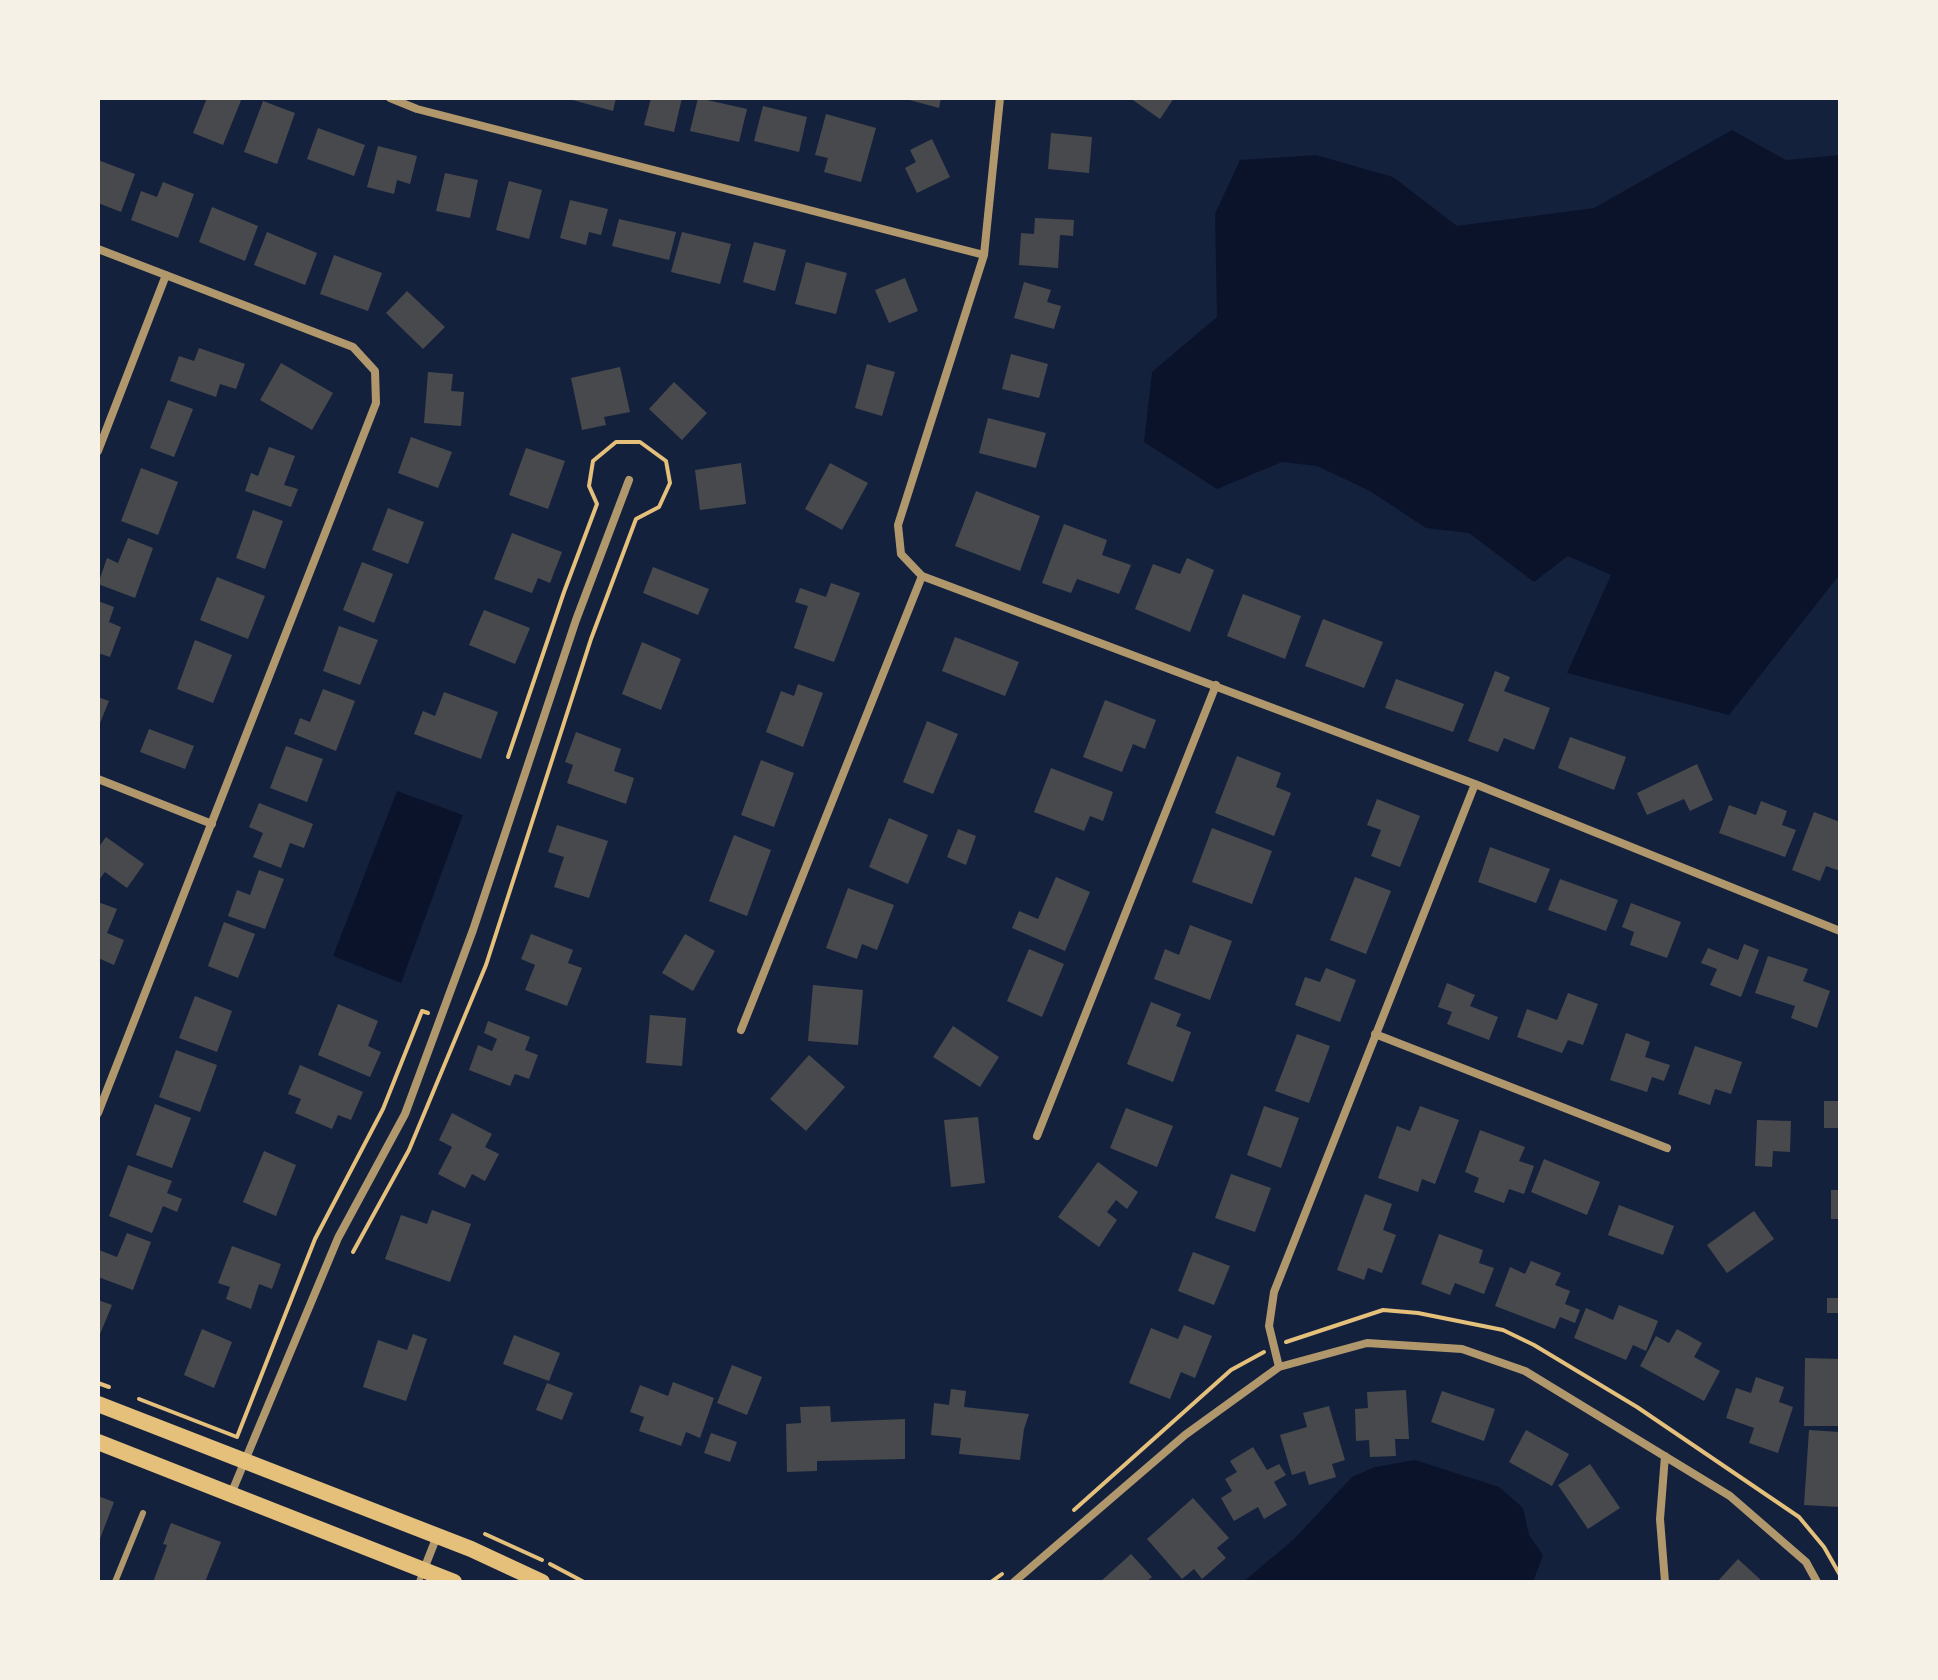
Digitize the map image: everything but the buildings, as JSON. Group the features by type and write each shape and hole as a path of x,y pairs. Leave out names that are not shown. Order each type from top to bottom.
{"main road":[{"path":"98,1404 437,1536 542,1582"},
{"path":"98,1442 231,1494 421,1576 454,1582"}],"street":[{"path":"390,98 417,109 984,255"},
{"path":"1000,98 984,255 898,525 901,554 922,576 1475,784 1840,931"},
{"path":"98,249 353,347 375,371 376,403 98,1113"},
{"path":"98,451 166,275"},
{"path":"231,1494 338,1238 405,1114 441,1019 576,620 629,480"},
{"path":"741,1030 922,576"},
{"path":"1037,1136 1216,685"},
{"path":"98,779 212,824"},
{"path":"1279,1367 1269,1326 1274,1292 1475,784"},
{"path":"1375,1034 1667,1148"},
{"path":"1014,1582 1185,1435 1279,1367 1367,1343 1462,1349 1525,1371 1730,1496 1806,1562 1817,1582"},
{"path":"1665,1456 1660,1519 1665,1582"},
{"path":"421,1576 437,1536"}],"lane":[{"path":"115,1582 143,1513"}],"path":[{"path":"126,1394 237,1437 315,1239 383,1109 422,1011 441,1019"},
{"path":"1066,1517 1231,1370 1274,1346"},
{"path":"98,1383 112,1388"},
{"path":"991,1582 1007,1570"}],"water":[{"path":"1732,130 1786,160 1840,155 1840,574 1729,715 1567,673 1611,575 1568,556 1534,582 1469,533 1426,528 1370,491 1317,466 1282,462 1217,489 1144,442 1152,372 1217,317 1215,214 1240,160 1316,155 1393,177 1457,226 1594,208"},
{"path":"397,791 463,815 401,983 333,956"},
{"path":"1415,1460 1499,1487 1523,1508 1529,1535 1543,1555 1533,1582 1243,1582 1294,1539 1352,1477 1375,1467"}]}
